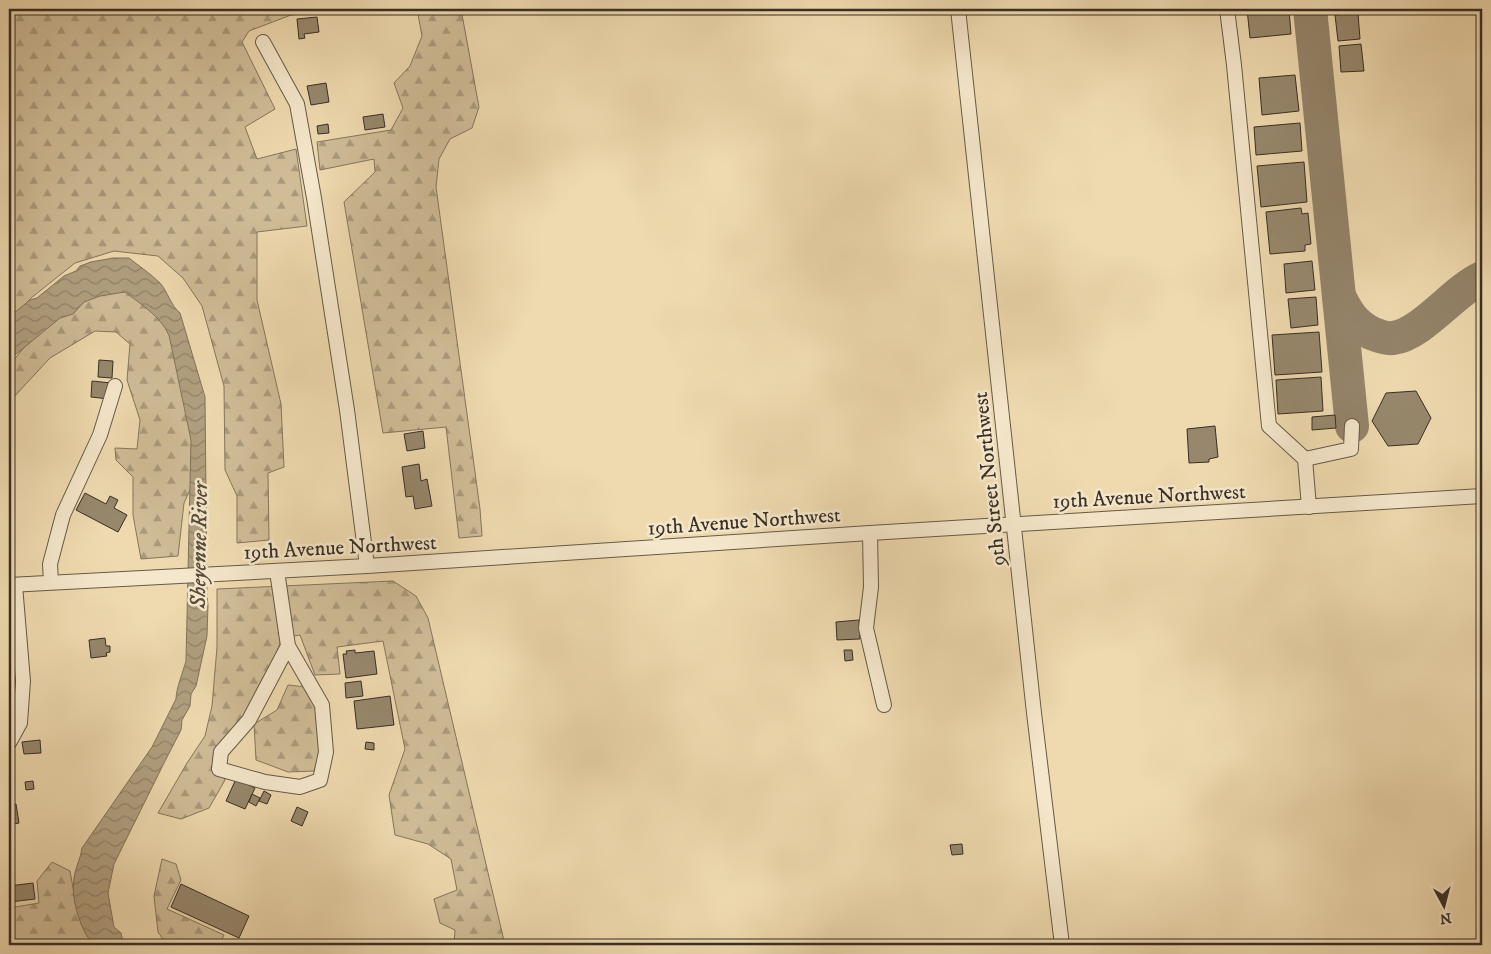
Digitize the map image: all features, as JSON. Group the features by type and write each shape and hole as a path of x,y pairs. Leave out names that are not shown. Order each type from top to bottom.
{"street":[{"name":"9th Street Northwest","path":"958,9 1034,713 1062,945"},
{"path":"1227,9 1269,426 1305,459 1309,507"},
{"path":"263,42 297,104 314,198 347,410 368,566"},
{"path":"51,582 50,564 62,515 100,435 115,386"},
{"path":"1305,459 1350,449 1352,426"},
{"name":"19th Avenue Northwest","path":"12,585 368,566 1482,496"},
{"path":"870,533 871,587 866,628 884,705"},
{"path":"277,571 288,646 322,705 326,752 320,780 300,788 265,782 220,769 221,752 249,720 288,646"},
{"path":"9,742 20,723 23,681 12,585"}],"green space":[{"path":"9,9 365,9 291,15 249,31 242,42 275,109 245,127 257,159 296,149 307,226 257,232 257,300 281,404 284,467 268,473 269,540 237,543 237,496 225,470 224,386 202,306 183,278 158,256 114,251 75,263 31,298 9,323"},
{"path":"417,9 461,9 479,107 472,128 450,139 439,159 436,187 480,509 482,536 459,538 446,427 383,433 344,202 375,172 374,159 320,170 317,142 391,130 403,108 394,83 410,66 422,36"},
{"path":"96,283 148,289 186,352 200,468 184,503 178,556 141,559 133,515 133,477 116,460 115,448 137,449 140,420 127,380 130,344 116,332 95,331 50,358 9,400 9,366 60,303"},
{"path":"393,581 416,596 428,618 505,945 454,945 455,930 440,923 434,899 457,890 451,859 428,844 395,835 389,795 405,749 383,641 337,647 340,674 315,675 300,635 282,638 268,675 220,765 225,780 209,808 181,819 158,813 205,736 212,706 217,647 217,589"},
{"path":"288,685 306,687 319,710 322,746 314,771 288,772 256,760 254,724 277,710"},
{"path":"162,859 176,864 181,880 167,909 224,935 219,945 167,945 158,932 154,896"},
{"path":"52,862 70,871 76,905 96,945 9,945 9,908 39,903 37,881"}],"water":[{"name":"Sheyenne River","path":"113,258 129,258 153,276 163,287 174,307 180,313 205,397 208,605 207,636 196,686 191,694 190,706 182,720 181,730 114,864 108,893 114,927 121,933 123,942 127,945 94,945 81,923 74,900 74,878 82,848 152,747 176,699 178,685 186,661 191,440 169,335 156,316 125,292 100,296 84,302 73,314 60,318 9,360 9,317 30,300 37,298 64,276 76,271 80,266"}],"building":[{"path":"1247,9 1289,9 1291,34 1250,38"},
{"path":"1358,13 1360,39 1338,41 1335,15"},
{"path":"317,17 319,32 304,34 305,38 299,39 297,19"},
{"path":"1361,44 1364,71 1341,72 1339,46"},
{"path":"1295,75 1299,111 1262,115 1259,78"},
{"path":"326,83 329,102 311,105 307,86"},
{"path":"383,114 385,127 365,130 363,117"},
{"path":"1300,123 1302,151 1256,155 1254,127"},
{"path":"328,124 329,133 318,134 317,126"},
{"path":"1304,162 1307,202 1261,207 1257,166"},
{"path":"1301,208 1302,214 1308,213 1311,244 1305,245 1305,251 1270,254 1266,212"},
{"path":"1312,261 1315,290 1286,293 1284,264"},
{"path":"1316,297 1318,325 1291,328 1288,299"},
{"path":"1319,332 1322,372 1275,375 1272,335"},
{"path":"99,360 113,361 112,378 98,377"},
{"path":"1321,377 1323,411 1278,414 1276,380"},
{"path":"92,381 111,383 109,399 91,397"},
{"path":"1416,391 1431,418 1418,444 1388,446 1372,421 1386,393"},
{"path":"1335,415 1336,428 1312,430 1312,417"},
{"path":"1215,426 1218,457 1209,459 1209,462 1189,463 1187,429"},
{"path":"423,431 425,448 407,451 404,434"},
{"path":"419,464 421,481 427,479 432,506 415,509 413,496 406,497 402,467"},
{"path":"85,493 106,504 110,496 118,500 114,508 127,515 118,532 76,510"},
{"path":"859,620 860,639 837,640 836,622"},
{"path":"105,638 106,646 110,646 110,652 106,653 107,656 91,658 89,640"},
{"path":"355,650 355,653 374,651 377,674 346,678 343,654 347,654 346,651"},
{"path":"844,650 852,650 853,660 845,661"},
{"path":"13,657 19,689 9,691 9,658"},
{"path":"361,681 363,696 346,698 345,683"},
{"path":"390,696 394,725 357,729 354,701"},
{"path":"40,740 41,753 24,754 22,742"},
{"path":"366,742 374,743 374,750 365,749"},
{"path":"236,779 255,788 245,809 226,801"},
{"path":"33,781 34,789 26,790 25,782"},
{"path":"264,791 271,795 267,804 259,801"},
{"path":"252,794 260,798 256,806 249,802"},
{"path":"16,804 19,823 9,825 9,805"},
{"path":"297,807 308,812 302,826 291,821"},
{"path":"962,844 963,854 952,855 950,845"},
{"path":"33,883 35,899 10,902 9,886"},
{"path":"181,884 249,916 239,938 171,907"}],"taxiway":[{"path":"1310,9 1352,426"},
{"path":"1339,296 1348,313 1365,330 1373,334 1393,338 1415,329 1461,292 1482,278"}]}
